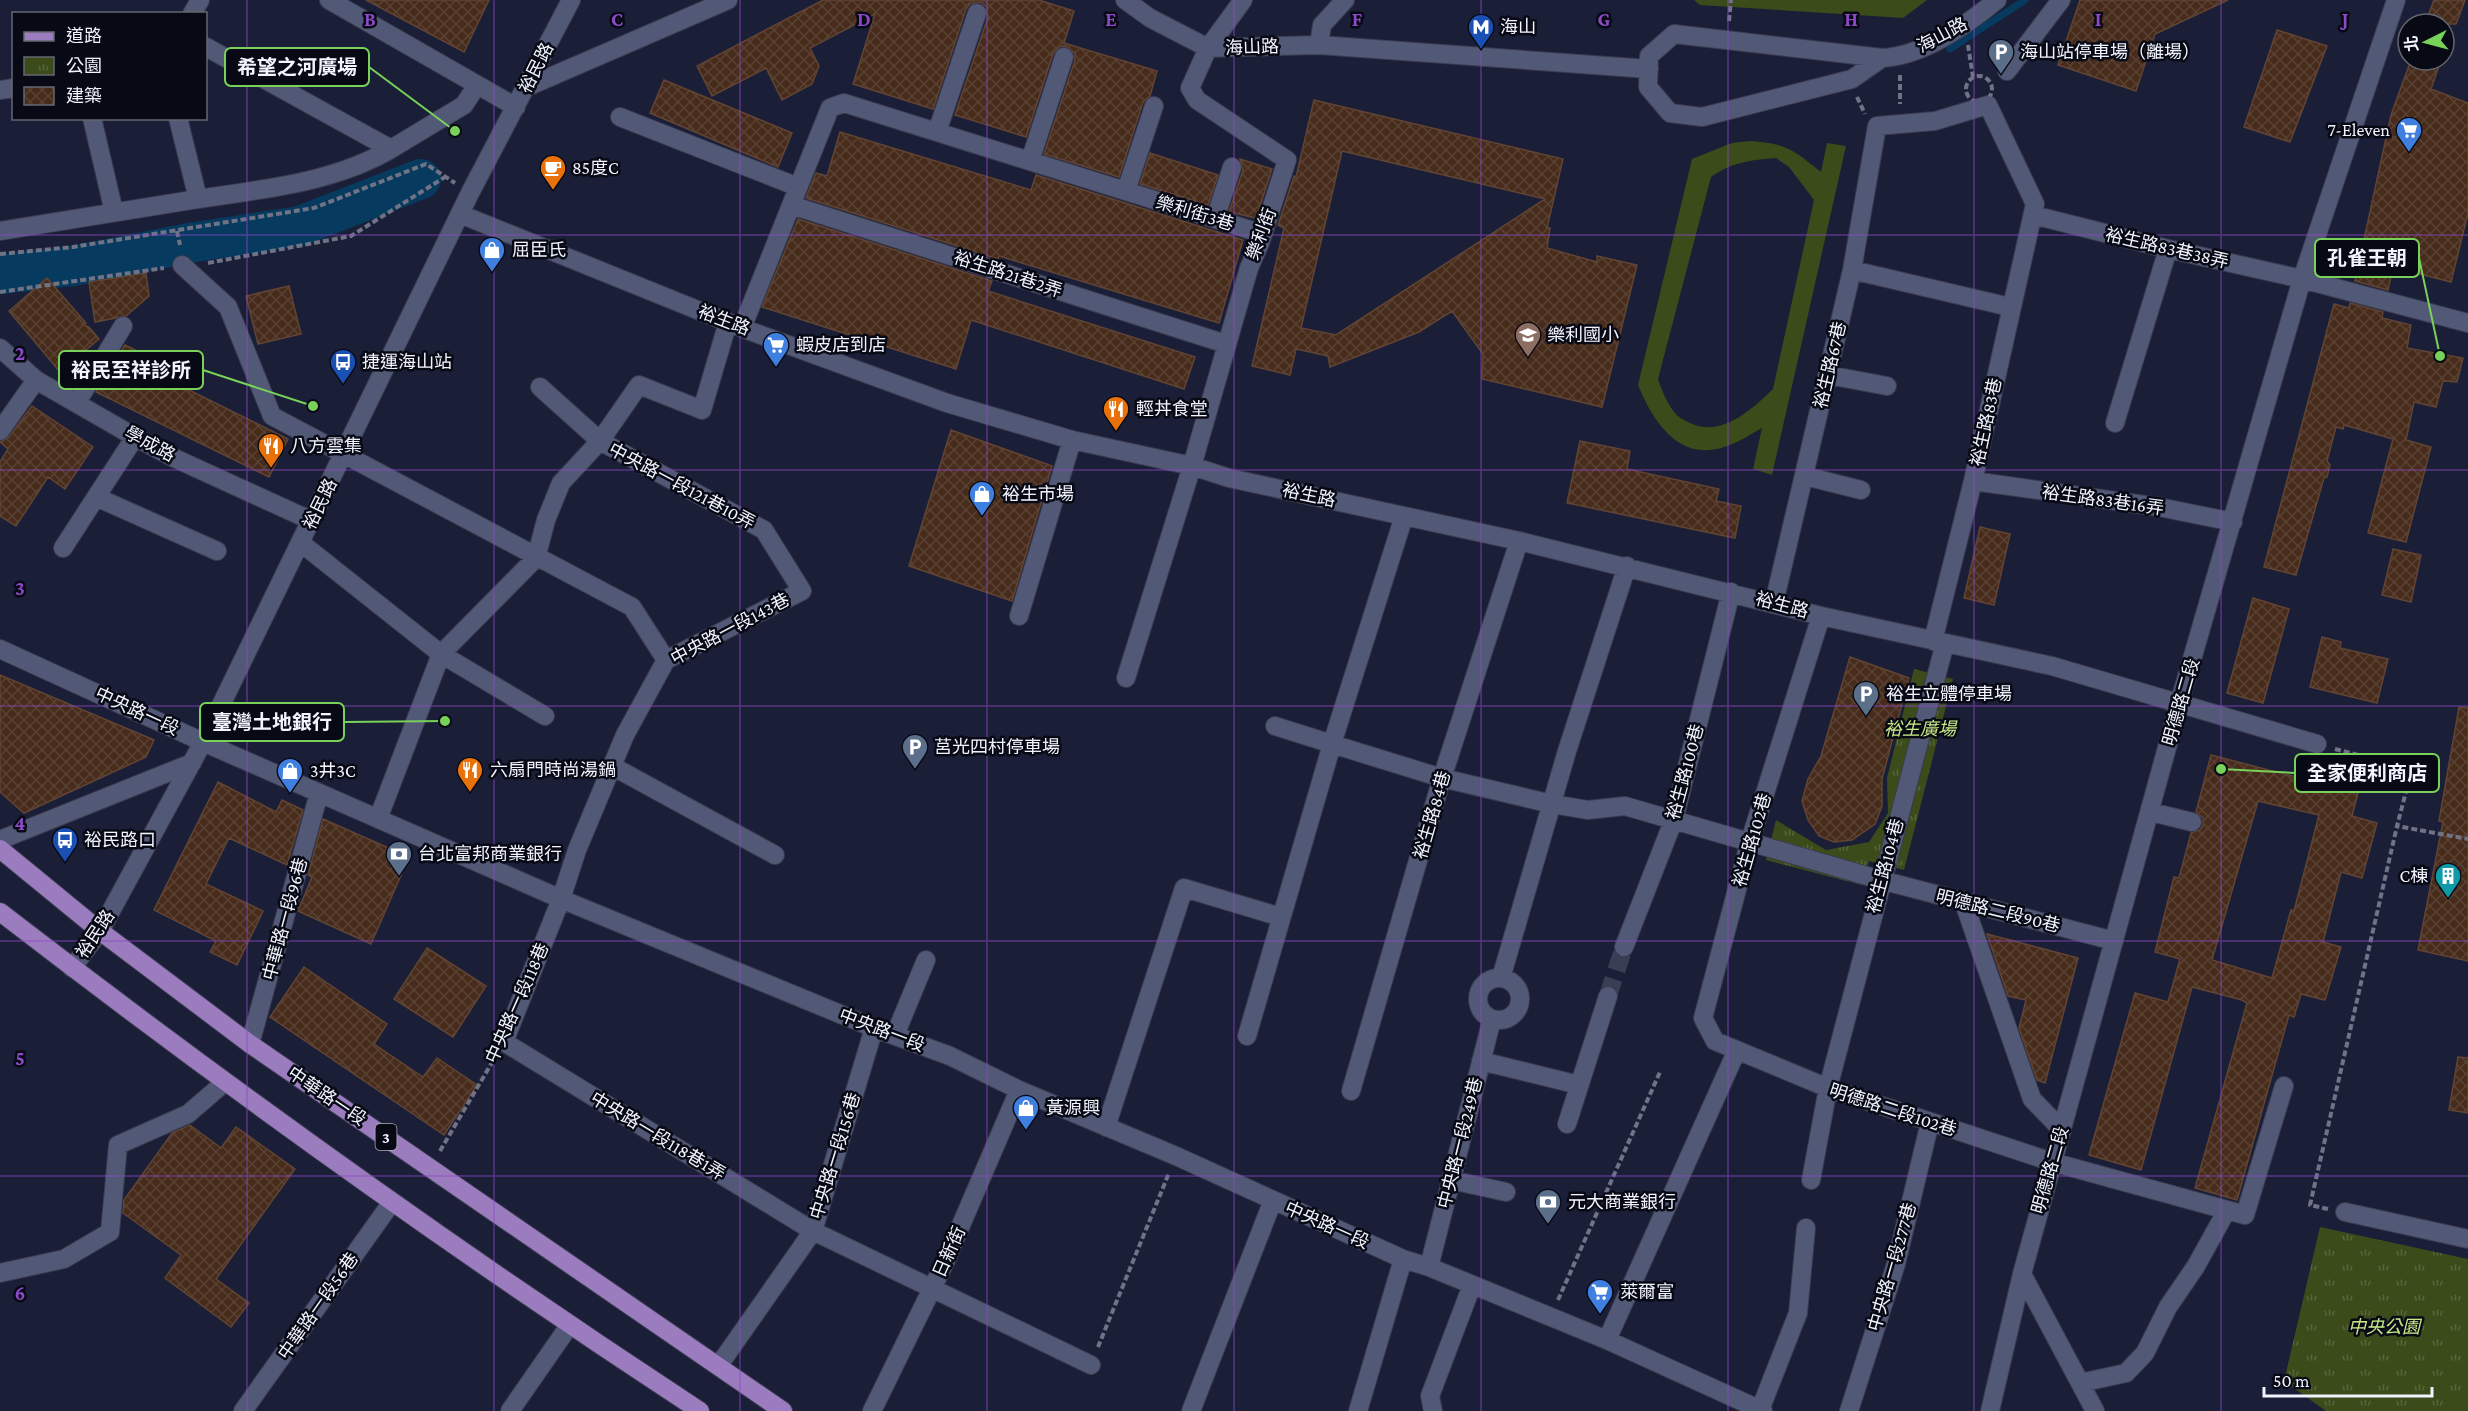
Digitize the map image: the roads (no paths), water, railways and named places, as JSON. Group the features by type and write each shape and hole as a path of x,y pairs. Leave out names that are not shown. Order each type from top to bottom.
{"main road":[{"name":"中華路一段","path":"0,849 100,931 250,1044 783,1411"},
{"path":"0,912 225,1082 392,1202 569,1326 700,1411"}],"street":[{"path":"329,0 516,107"},
{"path":"527,87 728,0"},
{"name":"海山路","path":"1125,0 1150,18 1208,48 1320,45 1648,69 1647,87 1670,112 1702,117 1852,79 1891,58 1965,26 1996,0"},
{"path":"1208,48 1243,0"},
{"path":"1320,45 1322,26 1344,0"},
{"path":"2007,71 2061,0"},
{"name":"明德路二段","path":"1990,1411 2022,1274 2179,704 2302,279 2396,0"},
{"name":"裕民路","path":"72,968 100,931 203,742 460,214 527,87 563,3"},
{"path":"937,132 977,14"},
{"path":"1648,69 1649,56 1674,34 1891,58"},
{"path":"207,48 391,149"},
{"name":"樂利街","path":"1126,678 1192,466 1249,268 1263,234 1287,160 1197,100 1191,88 1208,48"},
{"path":"1030,161 1064,57"},
{"path":"0,231 309,182 391,149 464,105 477,85"},
{"name":"樂利街3巷","path":"798,187 830,108 844,103 1263,234"},
{"name":"裕生路67巷","path":"1774,603 1852,270 1877,126 1935,121 1988,105 2034,209"},
{"path":"1126,191 1154,106"},
{"path":"378,819 441,654 536,558 546,520 561,483 600,441 639,385 702,410 735,325 798,187 620,117"},
{"path":"92,120 114,212"},
{"path":"178,120 198,199"},
{"path":"1215,219 1232,167"},
{"name":"裕生路21巷2弄","path":"791,205 1226,344"},
{"name":"裕生路83巷38弄","path":"2034,209 2168,249 2302,279 2468,323"},
{"name":"裕生路83巷","path":"1939,642 2010,307 2034,209"},
{"name":"裕生路","path":"460,214 735,325 947,403 1072,440 1192,466 1229,478 1627,566 1821,616 2052,666 2317,744"},
{"path":"2115,423 2168,249"},
{"path":"183,265 228,307 272,416 343,456 632,607 666,660"},
{"path":"1852,270 2010,307"},
{"path":"77,402 123,326"},
{"name":"學成路","path":"0,348 36,380 135,437 172,457 312,521"},
{"path":"1828,375 1887,386"},
{"path":"0,430 36,380"},
{"name":"中央路一段121巷10弄","path":"540,387 600,441 764,530 802,591"},
{"path":"63,548 135,437"},
{"path":"1019,616 1072,440"},
{"path":"1805,476 1861,490"},
{"name":"裕生路83巷16弄","path":"1973,481 2159,507 2233,522"},
{"path":"96,497 217,551"},
{"path":"1246,1036 1332,744 1404,516"},
{"name":"裕生路84巷","path":"1352,1091 1442,778 1519,541"},
{"path":"301,543 441,654 545,716"},
{"path":"1502,978 1552,804 1627,566"},
{"name":"中央路一段143巷","path":"561,899 577,850 625,735 666,660 802,591"},
{"name":"裕生路100巷","path":"1624,947 1674,819 1731,592"},
{"name":"裕生路102巷","path":"1737,1050 1715,1041 1703,1018 1749,844 1821,616"},
{"name":"裕生路104巷","path":"1811,1180 1828,1088 1939,642"},
{"name":"中央路一段","path":"0,649 203,742 561,899 874,1028 950,1056 1019,1090 1176,1156 1403,1259 1429,1267 1607,1340 1761,1410"},
{"name":"明德路二段90巷","path":"1275,726 1442,778 1552,804 1588,810 1625,806 1674,819 1749,844 1964,903 2114,941"},
{"path":"0,840 192,763"},
{"path":"612,766 775,855"},
{"name":"中華路一段96巷","path":"250,1044 319,793"},
{"path":"2151,812 2192,822"},
{"path":"1106,1127 1184,888 1281,916"},
{"name":"中央路一段118巷","path":"504,1042 561,899"},
{"path":"1964,903 2032,1099 2062,1130"},
{"path":"895,1035 926,960"},
{"path":"1502,978 1514,984 1518,990 1520,1004 1512,1016 1498,1021 1481,1011 1478,1005 1479,991 1488,981 1502,978"},
{"path":"1567,1124 1608,996"},
{"name":"中央路一段249巷","path":"1429,1267 1492,1019"},
{"name":"中央路一段156巷","path":"719,1365 813,1231 874,1028"},
{"name":"中央路一段118巷1弄","path":"504,1042 813,1231 1091,1365"},
{"path":"1607,1340 1737,1050"},
{"name":"明德路二段102巷","path":"1737,1050 1828,1088 2052,1162 2227,1210"},
{"path":"1481,1061 1579,1085"},
{"path":"0,1273 64,1259 110,1232 118,1145 188,1114 225,1082"},
{"path":"2080,1383 2126,1373 2145,1353 2168,1307 2196,1266 2227,1210 2245,1215 2284,1086"},
{"name":"日新街","path":"872,1411 933,1287 1019,1090"},
{"name":"中央路一段277巷","path":"1849,1411 1896,1264 1930,1122"},
{"path":"1451,1180 1506,1192"},
{"path":"1191,1411 1273,1200"},
{"name":"中華路一段56巷","path":"243,1411 392,1202"},
{"path":"2345,1212 2468,1239"},
{"path":"1761,1410 1798,1313 1806,1228"},
{"path":"1358,1411 1403,1259"},
{"path":"2022,1274 2095,1411"},
{"path":"1433,1411 1430,1396 1472,1285"},
{"path":"510,1411 569,1326"}],"waterway":[{"path":"1950,49 2025,0"},
{"path":"0,274 72,266 195,242 300,226 421,179"}],"tunnel":[{"path":"1608,996 1624,947"}],"place":[{"name":"海山","path":"1481,50"},
{"name":"海山站停車場（離場）","path":"2001,75"},
{"name":"希望之河廣場","path":"455,131"},
{"name":"7-Eleven","path":"2409,153"},
{"name":"85度C","path":"553,191"},
{"name":"屈臣氏","path":"492,273"},
{"name":"孔雀王朝","path":"2440,356"},
{"name":"樂利國小","path":"1528,358"},
{"name":"蝦皮店到店","path":"776,368"},
{"name":"捷運海山站","path":"343,385"},
{"name":"裕民至祥診所","path":"313,406"},
{"name":"輕丼食堂","path":"1116,432"},
{"name":"八方雲集","path":"271,469"},
{"name":"裕生市場","path":"982,517"},
{"name":"裕生立體停車場","path":"1866,717"},
{"name":"臺灣土地銀行","path":"445,721"},
{"name":"全家便利商店","path":"2221,769"},
{"name":"莒光四村停車場","path":"915,770"},
{"name":"六扇門時尚湯鍋","path":"470,793"},
{"name":"3井3C","path":"290,794"},
{"name":"裕民路口","path":"65,863"},
{"name":"台北富邦商業銀行","path":"399,877"},
{"name":"C棟","path":"2448,899"},
{"name":"黃源興","path":"1026,1131"},
{"name":"元大商業銀行","path":"1548,1225"},
{"name":"萊爾富","path":"1600,1315"}],"park label":[{"name":"裕生廣場","path":"1920,729"},
{"name":"中央公園","path":"2384,1327"}]}
